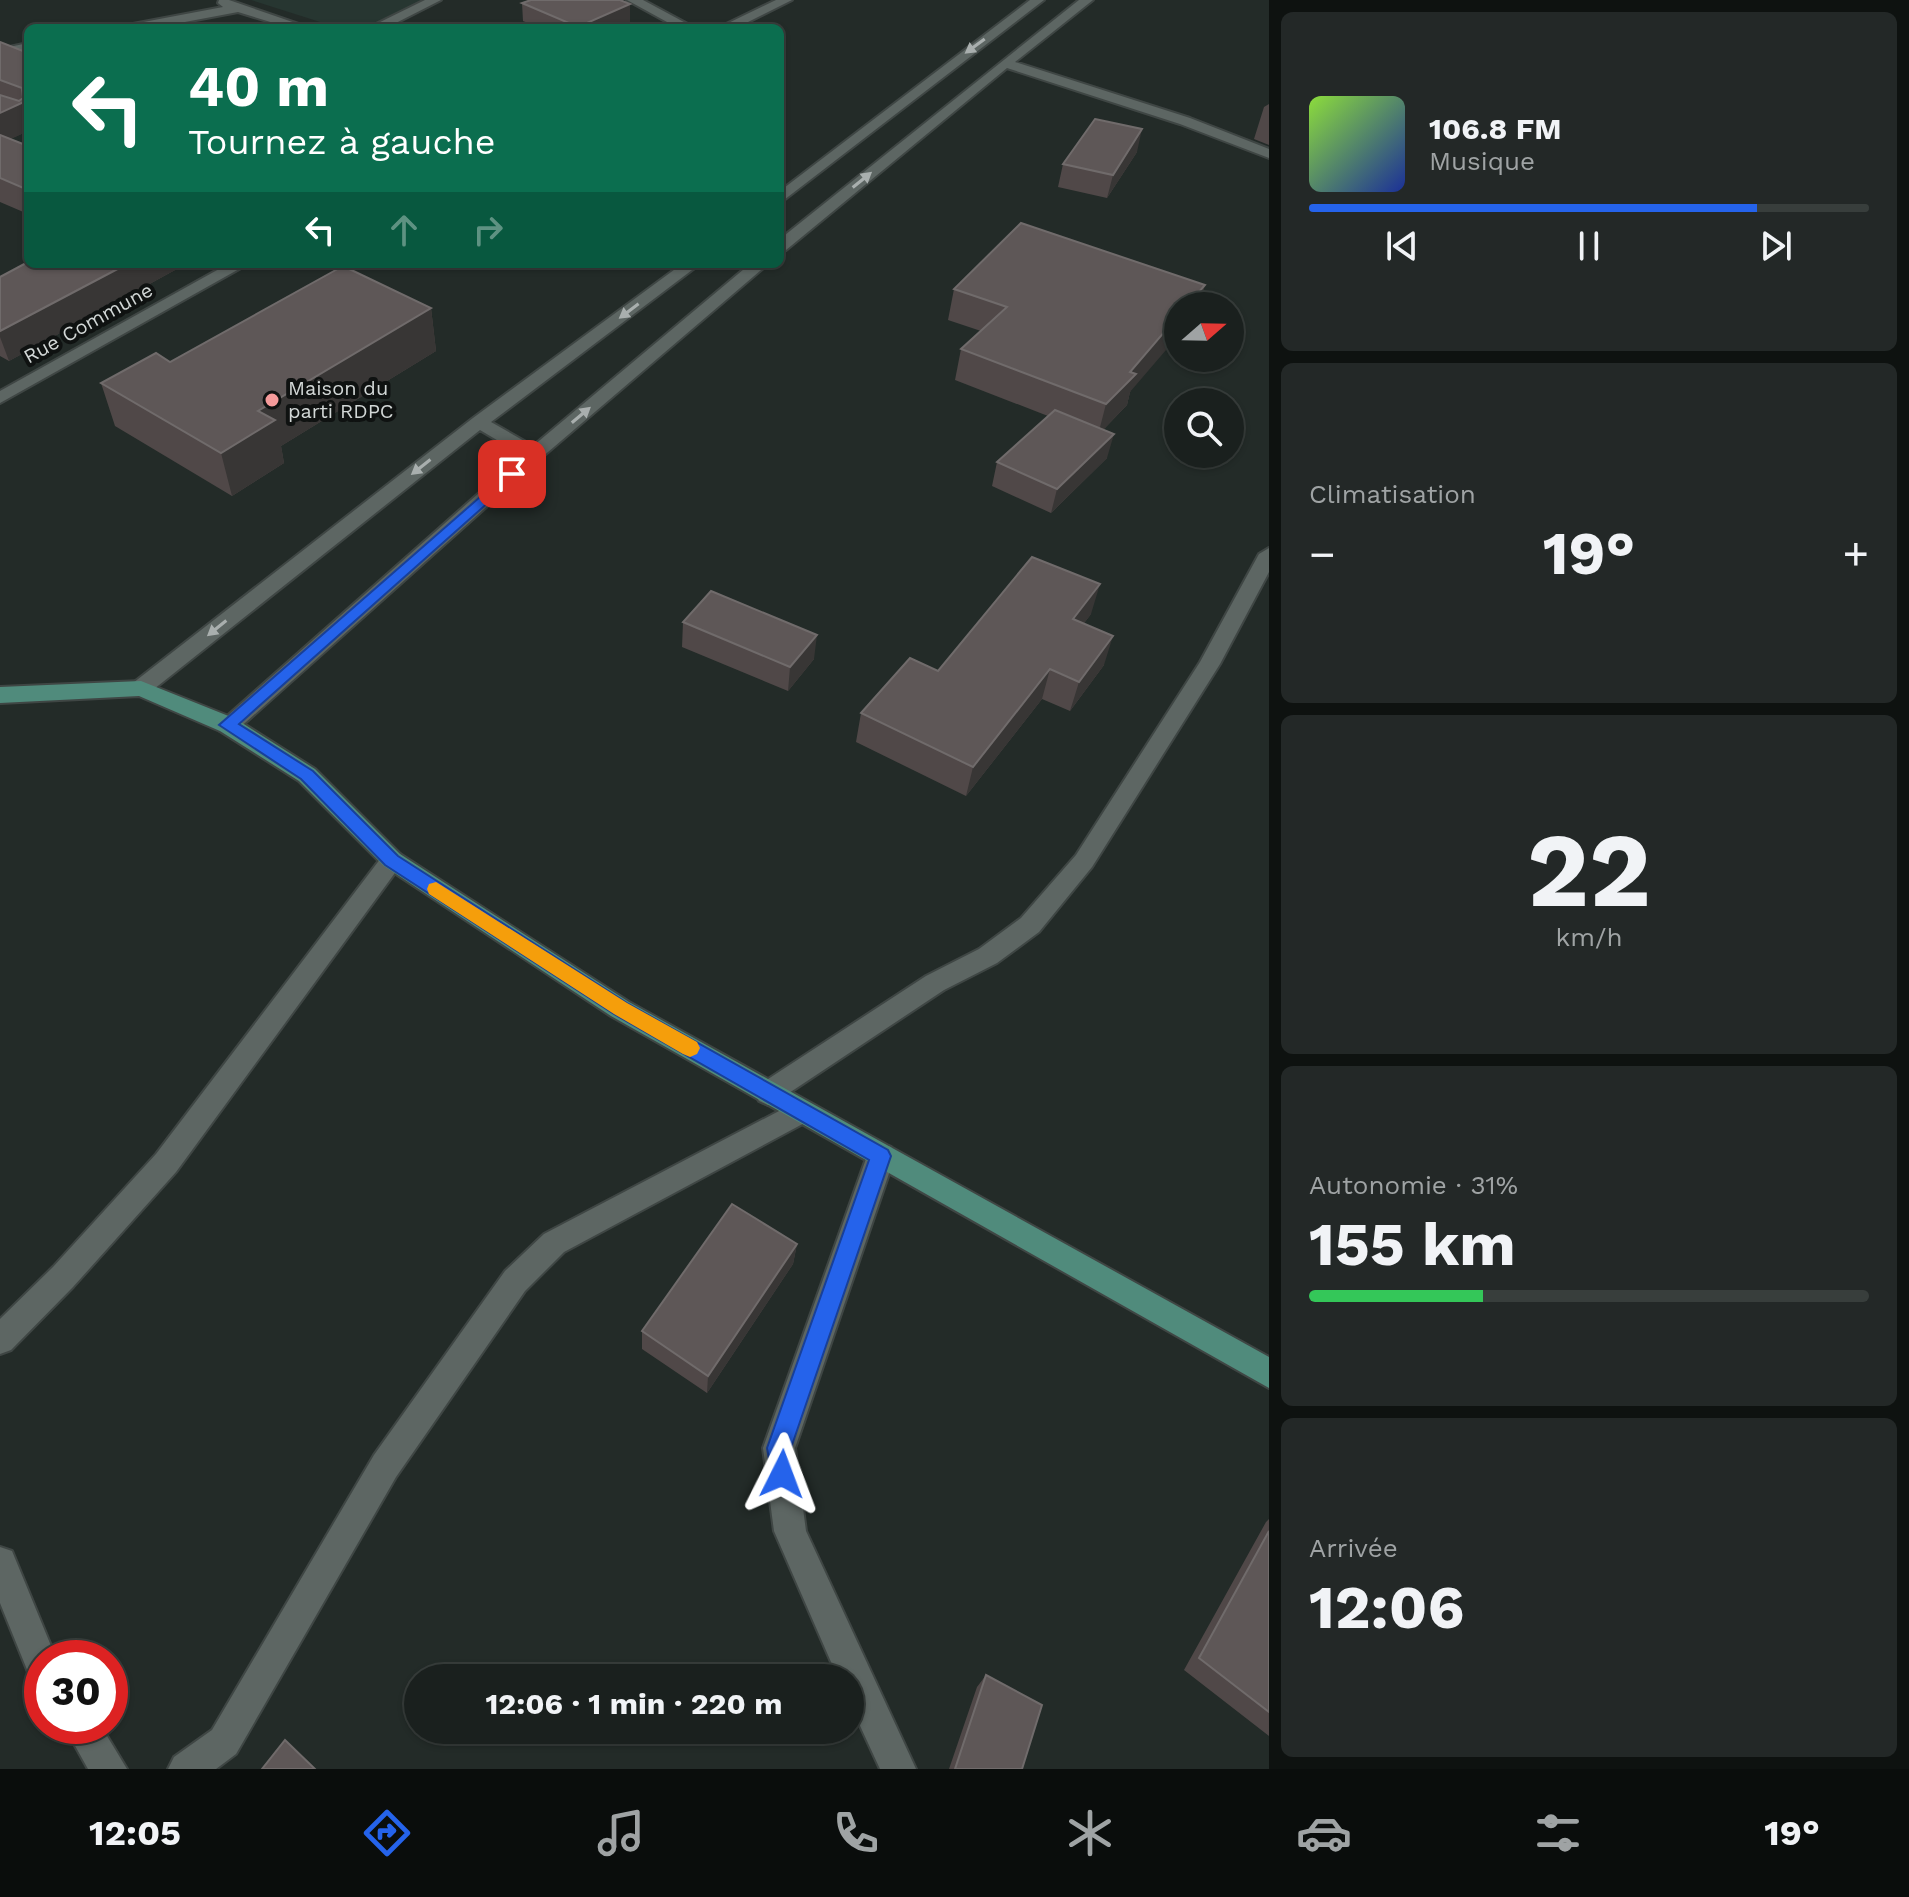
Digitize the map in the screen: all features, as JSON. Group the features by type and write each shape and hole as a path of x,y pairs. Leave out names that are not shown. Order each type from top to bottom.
{"main road":[{"path":"0,695 141,688 228,725 307,775 392,860 620,1009 1269,1373"}],"street":[{"path":"215,0 290,24"},
{"path":"384,24 435,0"},
{"path":"633,0 680,24"},
{"path":"734,24 786,0"},
{"path":"784,234 794,203 1038,0"},
{"path":"794,203 1005,63 1087,0"},
{"path":"183,23 238,8"},
{"path":"0,53 24,48"},
{"path":"1005,63 1185,121 1269,154"},
{"name":"Rue Commune","path":"0,398 233,268"},
{"path":"141,688 479,422 687,268"},
{"path":"228,725 534,454 755,268"},
{"path":"479,422 534,454"},
{"path":"768,1093 935,983 988,956 1030,925 1084,861 1209,664 1269,554"},
{"path":"0,1340 63,1277 166,1163 392,860"},
{"path":"186,1769 224,1742 385,1466 515,1281 554,1243 800,1112"},
{"path":"881,1156 779,1448 790,1531 805,1570 898,1769"},
{"path":"0,1563 32,1640"},
{"path":"93,1744 109,1769"}],"shaded area":[{"path":"251,0 436,0 389,24 326,24"}],"building":[{"path":"531,0 620,0 630,4 585,24 571,24 522,3"},
{"path":"0,42 24,51 24,102 0,113 0,95 19,101 23,98 22,88 0,80"},
{"path":"1095,119 1142,129 1113,175 1063,164"},
{"path":"0,135 24,144 24,188 0,178"},
{"path":"1021,223 1205,285 1199,292 1164,292 1164,332 1130,372 1136,374 1106,404 961,349 1007,307 954,289"},
{"path":"24,264 24,268 119,268 0,331 0,277"},
{"path":"339,268 347,268 431,308 258,411 275,420 221,453 101,383 156,353 170,362"},
{"path":"1055,410 1114,434 1057,489 997,462"},
{"path":"1032,557 1100,584 1073,619 1113,636 1079,682 1050,669 973,767 861,713 910,658 938,671"},
{"path":"711,591 817,635 790,667 683,622"},
{"path":"732,1204 797,1244 708,1376 642,1331"},
{"path":"1269,1531 1269,1712 1199,1658"},
{"path":"986,1675 1042,1705 1022,1769 955,1769"},
{"path":"285,1740 315,1769 262,1769"}],"slow traffic":[{"path":"436,889 620,1009 690,1048"}],"place":[{"name":"Maison du parti RDPC","path":"272,400"}],"route":[{"path":"512,474 228,725 307,775 392,860 620,1009 881,1156 779,1448 782,1474"}]}
